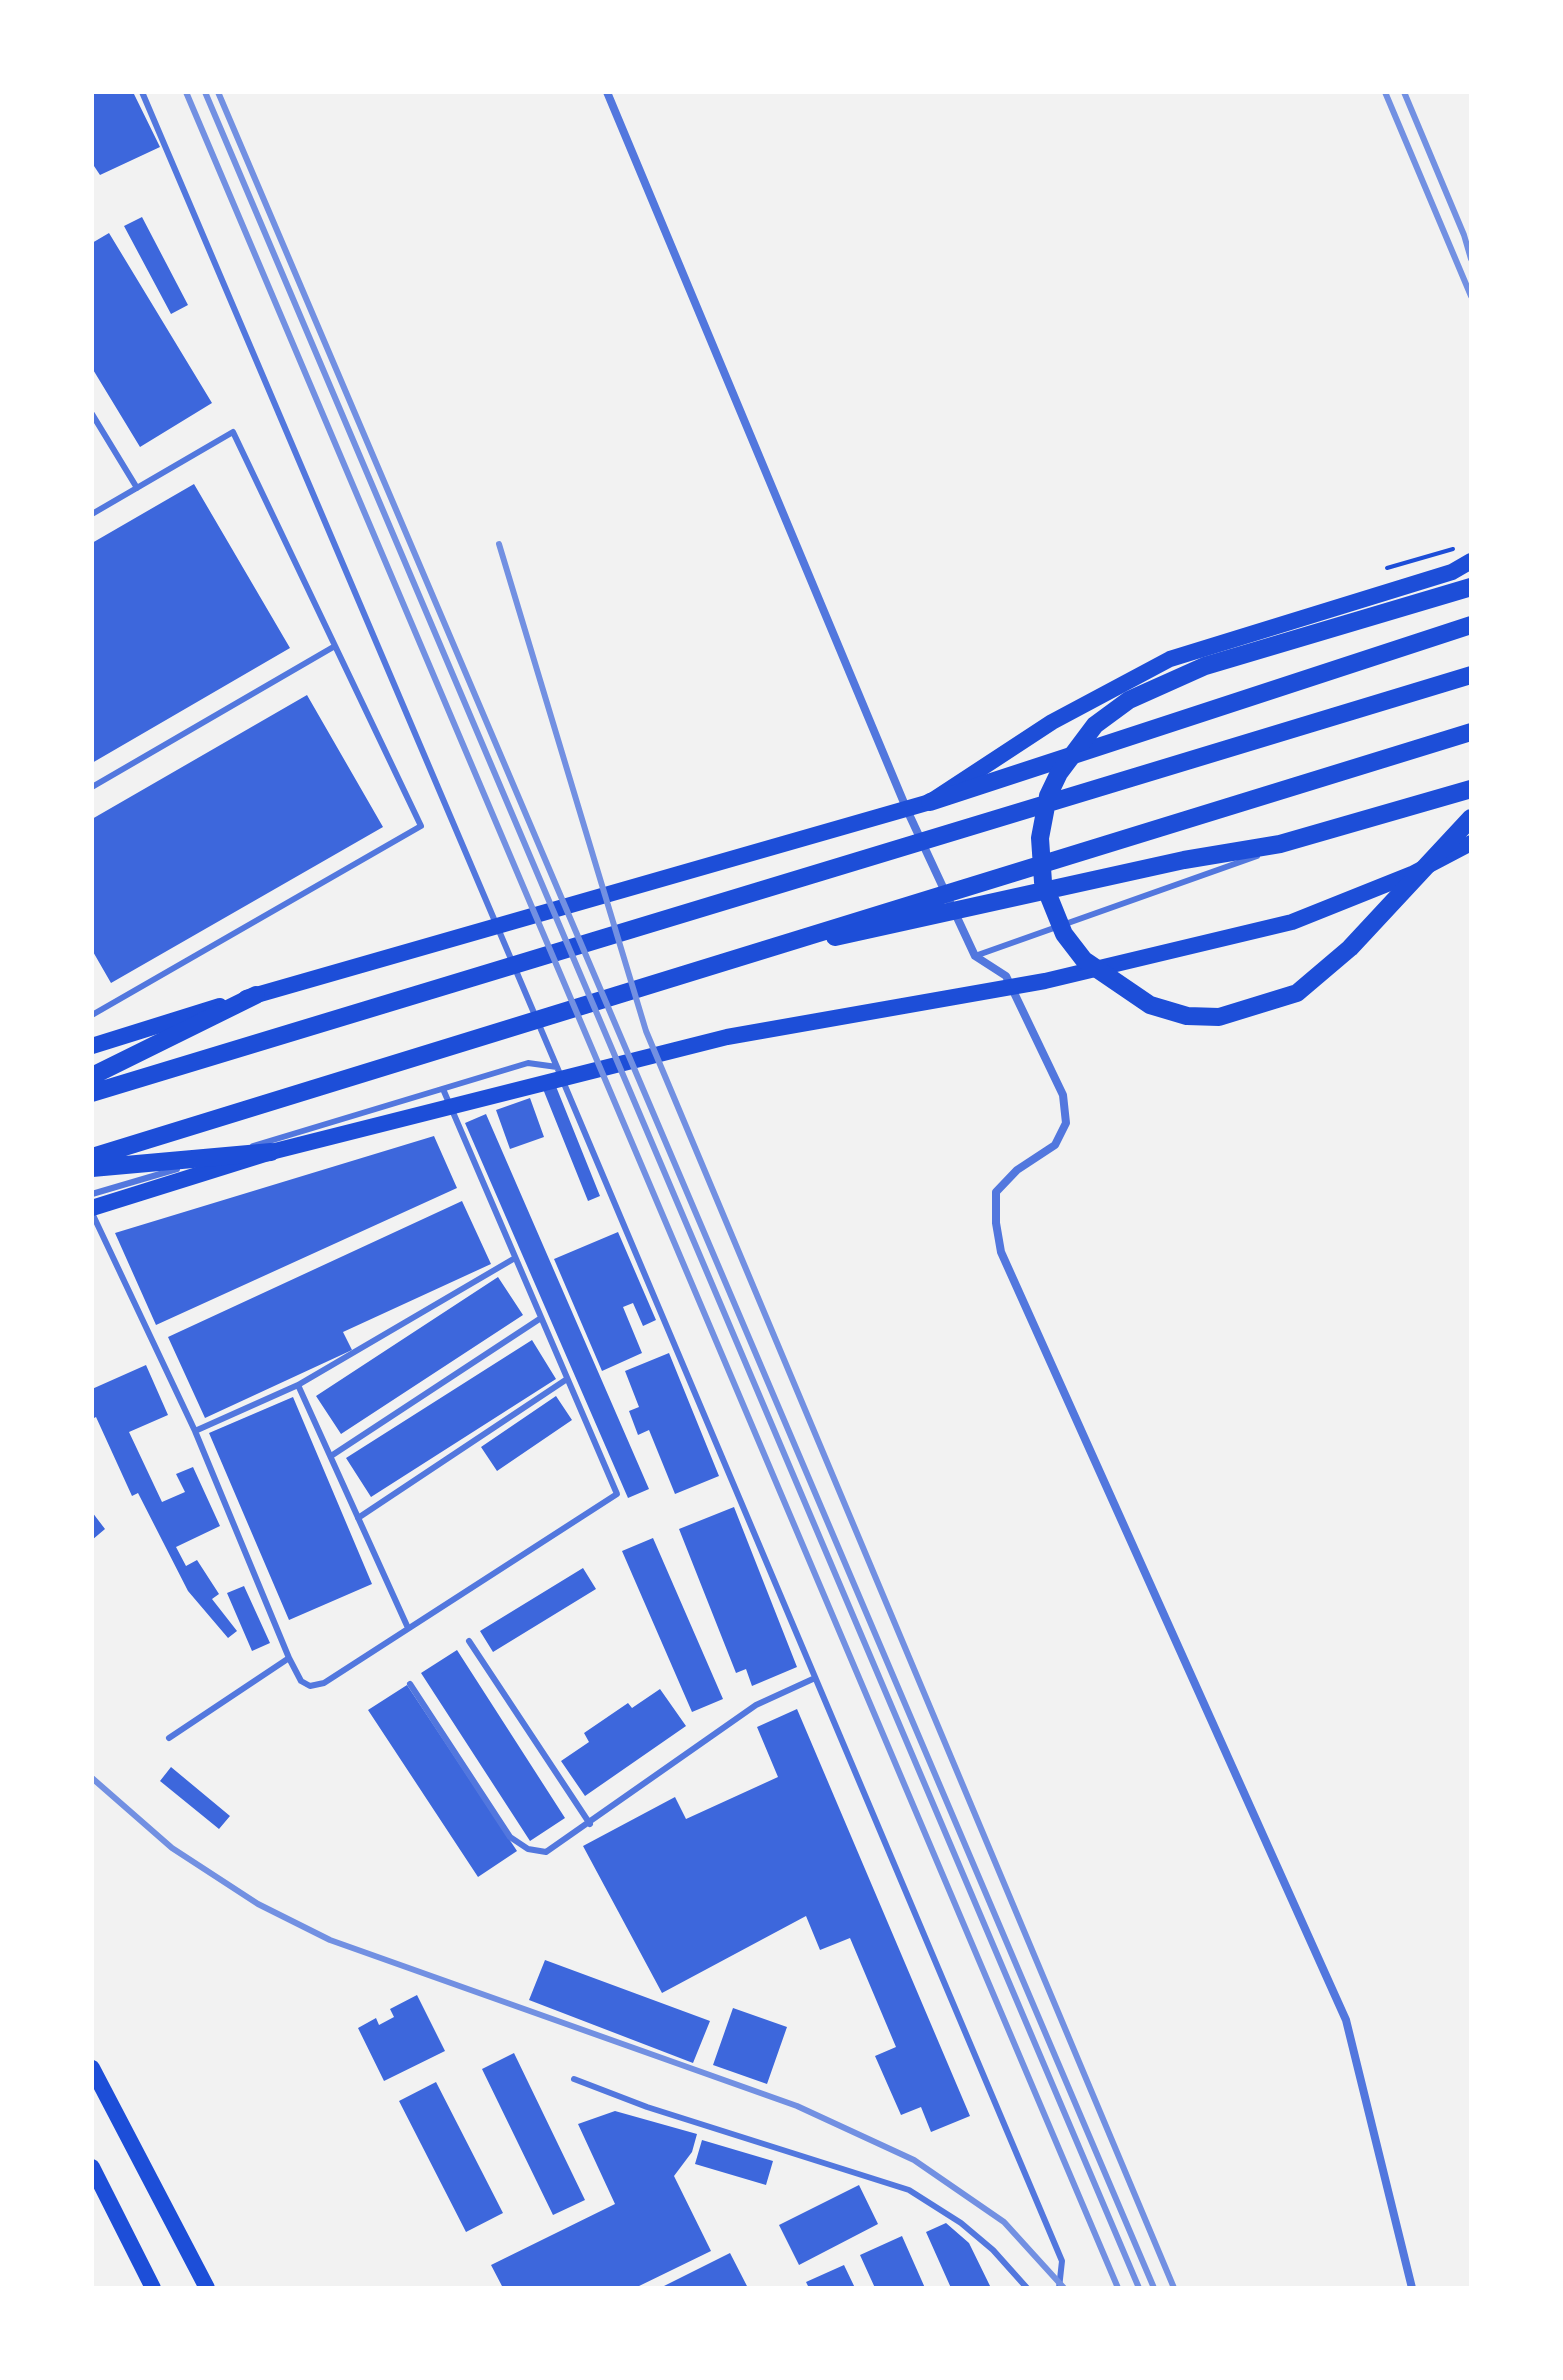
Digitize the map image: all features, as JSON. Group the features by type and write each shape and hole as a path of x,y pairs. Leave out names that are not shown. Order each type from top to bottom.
{"main road":[{"path":"930,802 1052,722 1170,659 1452,572 1471,561"},
{"path":"1471,587 1205,666 1129,700 1095,725 1059,773 1048,796 1040,838 1043,882 1064,934 1084,960 1150,1005 1187,1016 1219,1017 1297,993 1350,948 1471,818"},
{"path":"92,1046 256,995 930,802 1471,625"},
{"path":"92,1093 1471,675"},
{"path":"92,1157 703,966 1471,732"},
{"path":"703,966 1169,863 1280,844 1471,789"},
{"path":"92,1210 271,1152 727,1037 1045,981 1276,926 1412,874 1471,843"},
{"path":"92,1076 256,995"},
{"path":"92,1168 271,1152"},
{"path":"92,2068 207,2288"},
{"path":"92,2167 153,2288"}],"street":[{"path":"607,92 907,810 975,956 1006,976 1063,1095 1066,1123 1055,1145 1017,1170 996,1192 996,1223 1001,1252 1346,2020 1412,2288"}],"lane":[{"path":"142,92 1062,2261 1059,2288"},
{"path":"92,414 137,488"},
{"path":"92,514 233,432 421,826 93,1012"},
{"path":"92,787 335,646"},
{"path":"975,956 1471,780"},
{"path":"92,1046 498,929"},
{"path":"92,1194 528,1063 557,1067"},
{"path":"92,1210 195,1431 289,1658 301,1681 310,1686 324,1683 617,1494 443,1089"},
{"path":"195,1431 298,1385 515,1258"},
{"path":"331,1456 541,1318"},
{"path":"358,1518 567,1379"},
{"path":"298,1385 408,1628"},
{"path":"469,1641 590,1824"},
{"path":"169,1738 289,1658"},
{"path":"410,1684 510,1837 528,1849 546,1852 756,1705 815,1678"},
{"path":"574,2079 647,2107 909,2190 972,2232 1027,2288"}],"path":[{"path":"1387,568 1457,548"}],"building":[{"path":"92,92 133,92 160,147 100,175 92,163"},
{"path":"142,217 188,305 171,314 124,226"},
{"path":"109,233 212,403 140,447 92,368 92,243"},
{"path":"194,484 290,648 92,763 92,543"},
{"path":"307,695 383,827 111,983 92,950 92,819"},
{"path":"553,1079 600,1196 588,1201 541,1084"},
{"path":"530,1098 544,1137 510,1149 496,1110"},
{"path":"486,1114 649,1489 628,1498 465,1123"},
{"path":"434,1136 457,1188 156,1325 115,1233"},
{"path":"462,1201 491,1264 343,1332 352,1350 205,1418 168,1337"},
{"path":"618,1232 656,1320 643,1326 633,1303 623,1307 642,1353 602,1371 554,1259"},
{"path":"498,1277 523,1315 341,1434 316,1396"},
{"path":"532,1340 556,1379 371,1497 346,1458"},
{"path":"669,1353 719,1476 675,1494 649,1430 638,1435 629,1411 639,1407 625,1371"},
{"path":"146,1365 168,1415 129,1432 162,1502 185,1492 176,1474 193,1467 220,1526 176,1547 186,1566 197,1560 219,1594 212,1599 237,1631 228,1638 188,1591 138,1493 132,1496 96,1417 92,1419 92,1389"},
{"path":"556,1396 572,1420 497,1471 481,1447"},
{"path":"293,1397 372,1584 289,1620 209,1433"},
{"path":"734,1507 797,1667 752,1686 746,1669 736,1673 679,1529"},
{"path":"92,1512 105,1529 92,1540"},
{"path":"653,1538 723,1699 692,1712 622,1551"},
{"path":"583,1568 596,1589 493,1652 480,1631"},
{"path":"244,1586 270,1643 252,1651 227,1593"},
{"path":"457,1650 565,1818 530,1841 421,1673"},
{"path":"407,1685 517,1851 478,1877 368,1710"},
{"path":"660,1689 686,1726 585,1796 561,1761 589,1742 584,1733 628,1703 632,1708"},
{"path":"797,1709 970,2116 931,2132 921,2107 901,2115 875,2056 896,2047 850,1938 820,1950 806,1916 662,1993 583,1846 675,1797 686,1819 778,1777 757,1727"},
{"path":"171,1767 230,1816 219,1829 160,1781"},
{"path":"545,1960 710,2021 693,2063 529,2000"},
{"path":"417,1995 445,2051 384,2081 358,2028 376,2018 379,2025 394,2017 390,2009"},
{"path":"733,2008 787,2027 767,2084 713,2065"},
{"path":"514,2053 585,2200 553,2215 482,2069"},
{"path":"436,2082 503,2213 466,2232 399,2101"},
{"path":"615,2111 697,2134 692,2152 674,2176 711,2251 635,2288 503,2288 491,2265 615,2204 578,2124"},
{"path":"702,2140 773,2161 766,2185 695,2164"},
{"path":"859,2185 878,2224 799,2265 779,2225"},
{"path":"946,2223 969,2243 991,2288 951,2288 926,2232"},
{"path":"902,2236 925,2288 875,2288 860,2255"},
{"path":"730,2253 748,2288 660,2288"},
{"path":"844,2265 855,2288 809,2288 806,2282"}],"railway":[{"path":"186,92 1118,2288"},
{"path":"205,92 1139,2288"},
{"path":"218,92 1154,2288"},
{"path":"1385,92 1471,296"},
{"path":"1404,92 1464,235 1471,259"},
{"path":"499,544 646,1031 1174,2288"},
{"path":"92,1778 172,1848 258,1904 330,1940 797,2106 914,2160 1004,2222 1064,2288"}]}
